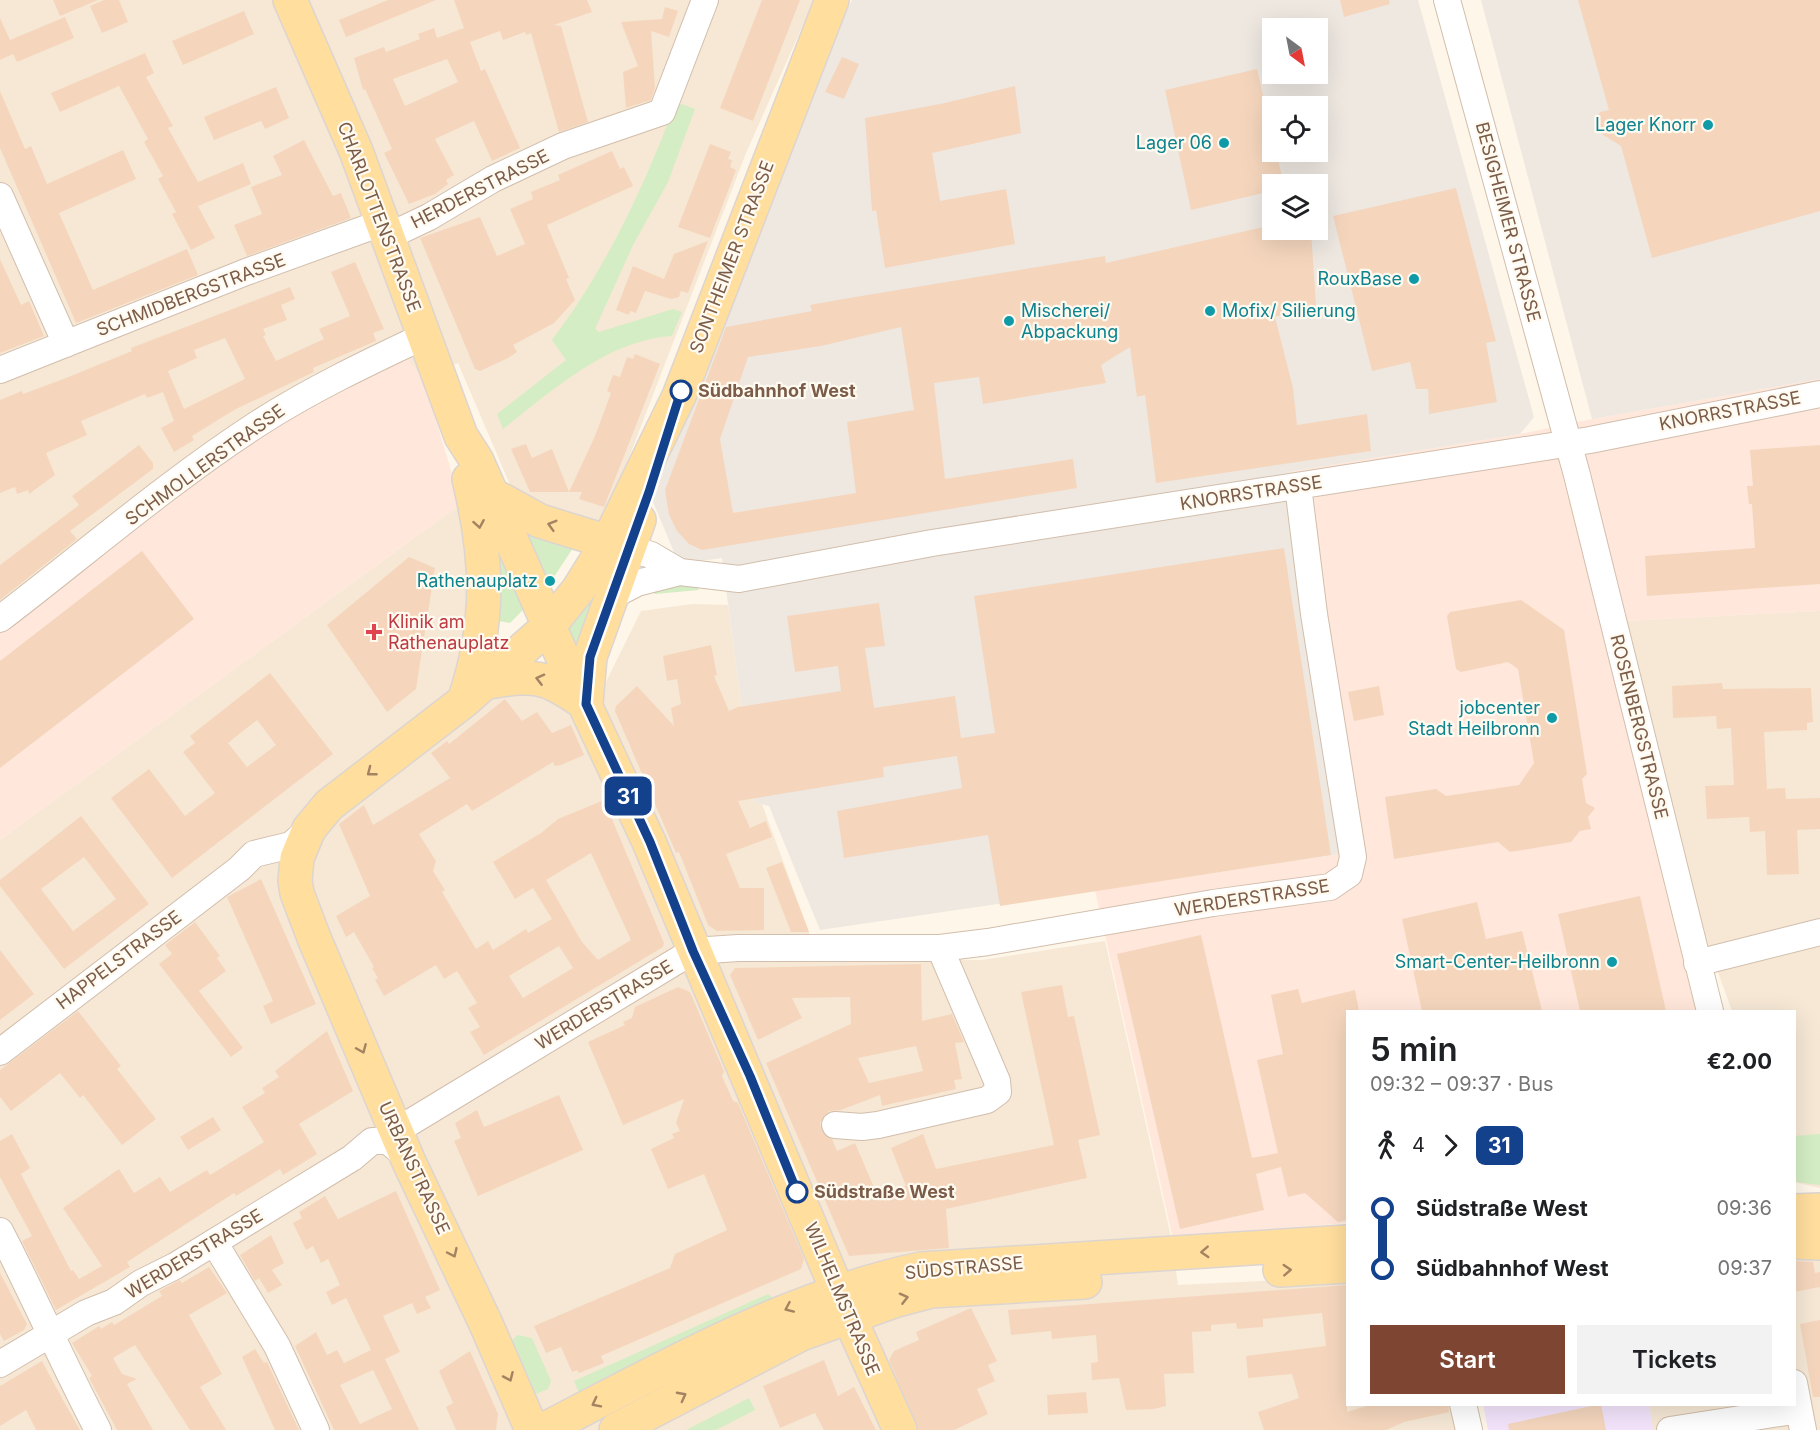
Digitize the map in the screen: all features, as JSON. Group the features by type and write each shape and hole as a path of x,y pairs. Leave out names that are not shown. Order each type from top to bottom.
{"main road":[{"name":"CHARLOTTENSTRASSE","path":"290,0 387,229 464,452 477,461 549,626"},
{"name":"SONTHEIMER STRASSE","path":"476,692 549,626 618,545 680,396 832,0"},
{"path":"464,452 484,552 486,580 476,692 537,676 561,687 586,704"},
{"path":"491,494 540,521 618,545"},
{"name":"WILHELMSTRASSE","path":"586,704 590,657 610,597 618,545"},
{"name":"WILHELMSTRASSE","path":"549,626 650,842 693,951 754,1086 843,1303 900,1430"},
{"name":"HAPPELSTRASSE","path":"301,904 295,869 299,849 309,829 329,805 476,692"},
{"name":"URBANSTRASSE","path":"301,904 396,1143 486,1324 532,1430"},
{"path":"1796,1211 1820,1210"},
{"name":"SÜDSTRASSE","path":"616,1430 801,1334 843,1303 921,1269 1346,1242"},
{"path":"1796,1242 1820,1243"},
{"name":"SÜDSTRASSE","path":"543,1430 742,1329 843,1303 931,1291 1346,1266"}],"street":[{"name":"HERDERSTRASSE","path":"387,229 429,217 493,179 554,150 662,112 705,0"},
{"name":"BESIGHEIMER STRASSE","path":"1447,0 1569,443"},
{"path":"0,196 66,344"},
{"name":"SCHMIDBERGSTRASSE","path":"0,370 246,272 387,229"},
{"name":"SCHMOLLERSTRASSE","path":"0,620 179,480 258,424 334,378 424,336"},
{"name":"KNORRSTRASSE","path":"610,597 637,583 680,572 739,579 932,543 1569,443 1820,394"},
{"name":"ROSENBERGSTRASSE","path":"1569,443 1710,1010"},
{"name":"WERDERSTRASSE","path":"0,1364 86,1313 114,1302 141,1283 214,1242 337,1167 369,1143 396,1143 693,951 738,948 940,948 1066,930 1213,903 1319,890 1336,885 1349,874 1353,857 1314,614 1298,486"},
{"name":"KNORRSTRASSE","path":"618,545 651,555 680,572"},
{"name":"HAPPELSTRASSE","path":"0,1052 239,869 254,854 286,848 309,829"},
{"path":"239,869 255,863 271,867 287,881 301,904"},
{"path":"1697,963 1820,932"},
{"path":"835,1125 862,1128 878,1125 987,1100 998,1092 997,1081 940,948"},
{"path":"0,1231 39,1306 60,1359 98,1430"},
{"path":"214,1242 277,1346 316,1430"},
{"path":"1670,1430 1801,1420 1796,1394"}],"shaded area":[{"path":"0,0 814,0 746,153 623,473 599,522 543,504 511,487 458,363 423,377 405,358 111,546 0,633"},
{"path":"852,0 1418,0 1534,417 1520,434 1289,472 1354,852 820,930 769,806 754,802 722,558 679,564 648,490 723,277"},
{"path":"1481,0 1820,0 1820,379 1592,419"},
{"path":"405,358 423,377 461,504 0,840 0,633 238,452 294,415"},
{"path":"1820,379 1820,611 1622,621 1697,1010 1346,1010 1346,1223 1173,1239 1095,890 1354,852 1289,472 1520,434"},
{"path":"461,504 475,577 458,676 441,701 429,746 506,690 604,686 641,611 692,604 728,605 754,802 762,804 809,932 810,959 982,960 1105,941 1171,1237 1178,1285 1346,1277 1346,1406 1450,1406 1456,1430 0,1430 0,840"},
{"path":"1820,611 1820,1188 1796,1182 1796,1010 1732,1010 1683,875 1621,621"},
{"path":"1796,1259 1820,1260 1820,1430 1653,1430 1649,1406 1796,1406"},
{"path":"1483,1406 1649,1406 1653,1430 1488,1430"}],"green space":[{"path":"676,102 695,109 668,182 633,245 595,329 599,332 673,309 682,312 672,336 649,339 603,357 561,384 503,429 497,414 566,360 552,340 590,284 623,225 651,165"},
{"path":"484,493 530,603 510,623 493,620"},
{"path":"515,515 577,542 546,589"},
{"path":"604,570 585,647 574,648 563,624"},
{"path":"665,583 697,587 699,590 655,594 650,586"},
{"path":"1820,1134 1820,1185 1796,1182 1796,1136"},
{"path":"768,1294 777,1301 582,1400 574,1381"},
{"path":"517,1335 532,1338 551,1381 548,1389 536,1394 512,1341"},
{"path":"749,1398 755,1410 716,1430 686,1430"}],"building":[{"path":"53,0 98,0 60,16"},
{"path":"104,0 119,0 128,22 102,33 90,6"},
{"path":"388,0 436,0 346,37 339,20"},
{"path":"454,0 587,0 592,12 554,25 561,26 588,122 559,132 531,33 526,35 525,32 503,40 500,31 470,42 481,71 485,69 520,148 492,161 474,121 435,139 454,175 446,180 448,184 435,194 409,204 384,153 392,149 365,89 363,90 354,58 384,47 386,52 420,39 418,34 434,28 437,38 464,28","holes":["447,59 458,82 405,106 393,79"]},
{"path":"762,0 800,0 753,121 720,108"},
{"path":"1340,0 1389,0 1390,4 1344,17"},
{"name":"Lager Knorr","path":"1578,0 1820,0 1820,211 1652,258 1621,146 1597,131 1595,119 1600,112 1609,110"},
{"path":"665,7 678,11 669,37 651,31 655,88 651,100 626,108 623,72 638,66 621,22 662,19"},
{"path":"244,11 254,34 183,65 172,41"},
{"path":"65,17 74,38 17,62 13,54 0,60 0,18 10,40"},
{"path":"145,53 154,73 146,77 173,126 168,128 198,182 243,163 251,184 198,206 215,238 191,250 172,214 176,212 158,179 163,176 144,142 148,139 119,86 60,112 51,93"},
{"path":"842,57 859,64 844,99 825,92"},
{"name":"Lager 06","path":"1257,69 1263,96 1262,162 1278,162 1282,174 1262,174 1262,193 1191,210 1165,90"},
{"path":"1015,86 1021,133 932,153 940,201 1006,189 1015,244 885,268 876,210 872,211 865,118 945,103"},
{"path":"276,87 289,118 265,129 261,121 214,140 204,117"},
{"path":"0,91 25,149 31,146 47,184 123,150 136,179 59,213 93,290 187,249 198,275 76,323 0,148"},
{"path":"304,140 333,196 341,193 351,218 247,256 234,225 262,214 251,187 282,175 273,156"},
{"path":"710,144 731,152 728,159 732,160 730,167 736,170 710,238 678,227"},
{"path":"612,151 620,169 624,167 633,186 547,225 569,278 566,279 575,300 554,323 513,345 517,352 480,371 475,369 420,238 480,217 497,256 525,244 510,209 533,199 531,192 560,180 558,175"},
{"name":"RouxBase","path":"1456,188 1496,341 1486,343 1497,402 1429,414 1428,389 1416,389 1410,362 1372,371 1333,216"},
{"path":"1262,227 1262,240 1312,240 1316,305 1275,317 1293,388 1297,425 1367,414 1371,451 1156,483 1145,395 1137,397 1130,347 1101,365 1106,383 983,404 979,377 934,383 945,479 1073,459 1077,488 702,550 689,544 677,531 669,515 665,490 726,327 812,311 810,305 1105,256 1106,263","holes":["901,327 914,410 847,422 856,493 733,513 720,439 748,357 821,346"]},
{"path":"708,241 688,293 681,291 679,297 671,299 645,291 636,313 630,311 629,315 616,310 633,266 664,279 674,254"},
{"path":"0,259 21,305 29,301 44,336 0,353"},
{"path":"355,262 384,329 373,333 376,341 313,368 314,372 234,410 192,436 194,440 174,452 161,428 174,421 163,392 147,398 145,394 81,421 87,435 46,453 55,475 29,494 28,490 17,494 15,487 0,493 0,400 66,378 132,351 131,348 290,287 295,299 281,305 287,320 263,329 266,335 263,336 276,361 324,339 319,329 350,316 331,272","holes":["225,338 245,379 184,409 168,371 197,358 194,350"]},
{"path":"635,354 660,364 604,507 579,499 582,492 569,492 595,436 611,393 607,391 613,375 620,377 627,357 633,359"},
{"path":"526,444 532,458 552,449 569,492 530,492 511,449"},
{"path":"139,445 153,463 153,469 70,531 77,539 0,600 0,565 79,505 72,496"},
{"path":"1820,445 1820,584 1647,596 1645,556 1755,548 1752,504 1749,504 1747,486 1753,486 1750,450"},
{"path":"1284,548 1331,855 1000,906 988,835 844,858 837,811 962,788 957,756 883,767 884,777 738,801 750,828 766,821 772,837 726,854 740,888 764,888 764,930 717,931 708,925 679,852 676,853 615,711 616,706 637,686 674,726 671,708 681,704 677,679 667,681 663,656 711,645 717,675 714,676 729,711 738,707 841,691 838,666 795,672 787,616 879,603 885,646 865,648 874,708 955,696 961,738 995,733 974,596"},
{"path":"142,551 194,619 0,768 0,661"},
{"path":"409,557 435,568 416,689 387,712 327,625"},
{"name":"jobcenter Stadt Heilbronn","path":"1521,600 1564,630 1587,774 1582,779 1586,803 1595,808 1588,817 1591,829 1580,831 1571,842 1510,852 1498,842 1394,859 1385,797 1436,789 1446,796 1519,785 1534,763 1518,669 1508,662 1461,672 1456,669 1447,616 1450,612"},
{"path":"270,673 333,754 172,878 111,798 149,769 185,816 215,793 183,752 195,743 190,736","holes":["257,720 276,745 247,767 228,743"]},
{"path":"1722,683 1723,689 1811,688 1813,722 1807,723 1807,730 1764,732 1767,789 1785,788 1786,799 1820,798 1820,829 1797,830 1799,874 1767,875 1765,831 1750,832 1749,817 1707,819 1705,786 1734,785 1731,728 1717,729 1716,716 1673,718 1672,686"},
{"path":"1379,686 1384,715 1354,721 1348,692"},
{"path":"505,699 522,721 537,712 552,733 571,725 584,755 561,765 555,766 553,762 472,811 467,804 419,834 436,861 433,871 445,890 442,892 476,949 488,941 493,950 526,929 528,933 552,919 533,888 515,899 493,862 541,833 558,819 604,800 664,943 663,947 484,1055 470,1032 480,1027 468,1008 477,1003 457,971 444,979 436,965 384,996 375,980 378,978 372,968 374,967 354,932 346,937 336,916 370,896 339,824 364,805 373,825 450,778 431,753 447,741 449,744","holes":["591,853 631,940 598,960 582,942 546,880","559,946 573,968 523,998 509,976"]},
{"path":"81,816 149,904 64,969 0,886 0,880","holes":["84,857 116,899 73,931 41,889"]},
{"path":"782,862 809,932 791,932 766,868"},
{"path":"261,879 316,1004 271,1024 263,1006 273,1001 227,897"},
{"name":"Smart-Center-Heilbronn","path":"1640,896 1666,1010 1580,1010 1558,914"},
{"path":"1477,902 1486,939 1522,931 1542,1010 1422,1010 1402,919"},
{"path":"195,922 220,956 217,958 226,971 199,991 243,1048 231,1057 159,964 172,954 165,945"},
{"path":"1201,935 1252,1158 1278,1153 1257,1060 1283,1054 1271,995 1298,989 1302,1003 1355,990 1359,1010 1346,1010 1346,1220 1338,1222 1305,1193 1288,1197 1281,1167 1256,1174 1264,1210 1180,1229 1117,954"},
{"path":"0,950 34,994 0,1020"},
{"path":"921,964 922,1021 952,1014 964,1042 955,1043 962,1079 954,1080 956,1089 882,1106 880,1095 841,1110 829,1111 820,1123 822,1132 832,1139 837,1151 855,1143 876,1192 906,1186 891,1148 923,1134 936,1169 1054,1145 1021,992 1062,985 1068,1017 1074,1016 1100,1135 1078,1140 1087,1178 946,1209 949,1248 849,1256 766,1063 851,1024 850,997 792,998 802,1018 758,1040 730,975 735,968","holes":["916,1046 923,1071 869,1083 858,1058"]},
{"path":"678,987 690,992 724,1071 722,1076 733,1101 738,1103 804,1259 801,1269 601,1356 604,1363 579,1373 577,1370 572,1372 561,1347 546,1353 534,1326 670,1268 675,1254 727,1230 704,1174 668,1189 651,1149 674,1138 672,1134 680,1131 676,1123 684,1099 623,1125 588,1042 625,1025 623,1022 632,1018 635,1007"},
{"path":"78,1011 121,1066 117,1069 156,1119 122,1145 83,1095 80,1098 60,1073 11,1111 0,1097 0,1070"},
{"path":"327,1031 353,1091 299,1124 317,1154 283,1175 280,1169 236,1196 234,1193 127,1262 130,1267 56,1310 22,1241 32,1236 0,1177 0,1141 12,1134 30,1168 21,1174 71,1271 73,1270 79,1279 102,1266 63,1208 119,1169 134,1193 160,1177 170,1192 207,1170 210,1175 264,1142 242,1107 265,1093 262,1088 279,1077 275,1071"},
{"path":"559,1095 583,1150 478,1196 454,1141 461,1138 455,1123 477,1110 484,1127"},
{"path":"213,1117 221,1130 188,1150 180,1137"},
{"path":"396,1191 440,1290 425,1297 431,1308 417,1314 412,1303 383,1316 400,1352 385,1359 419,1430 334,1430 295,1346 316,1332 327,1355 337,1350 344,1363 371,1350 346,1298 332,1305 326,1292 340,1285 328,1259 321,1263 313,1246 306,1250 293,1223 302,1218 299,1212 325,1196 338,1219","holes":["373,1370 392,1409 360,1424 340,1385"]},
{"path":"271,1235 284,1263 272,1270 282,1285 268,1293 259,1278 255,1281 240,1255"},
{"path":"1796,1261 1813,1262 1815,1273 1820,1272 1820,1287 1796,1292"},
{"path":"209,1267 227,1293 189,1315 222,1374 200,1387 226,1430 190,1430 135,1345 113,1358 122,1374 137,1379 127,1384 153,1430 117,1430 89,1378 92,1376 72,1343 99,1326 101,1329 112,1322 114,1325 162,1296 159,1291 180,1280 182,1283"},
{"path":"0,1273 27,1324 24,1330 4,1341 0,1334"},
{"path":"1346,1285 1347,1412 1366,1406 1448,1406 1449,1412 1404,1422 1386,1430 1264,1430 1258,1412 1299,1398 1292,1374 1248,1378 1246,1356 1326,1346 1322,1313 1263,1319 1263,1327 1237,1329 1236,1323 1211,1325 1211,1331 1192,1332 1194,1373 1164,1374 1166,1406 1126,1410 1119,1378 1092,1380 1091,1363 1098,1362 1096,1335 1052,1339 1051,1331 1011,1335 1008,1310"},
{"path":"971,1308 997,1361 988,1365 995,1381 977,1389 988,1414 954,1430 918,1430 889,1360 894,1351 919,1340 916,1332"},
{"path":"1820,1320 1820,1397 1813,1397 1800,1324"},
{"path":"255,1349 264,1363 267,1362 299,1430 275,1430 242,1357"},
{"path":"470,1351 498,1414 496,1430 456,1430 446,1407 453,1403 439,1371"},
{"path":"824,1360 838,1396 854,1387 876,1430 824,1430 815,1413 780,1428 763,1386"},
{"path":"42,1361 80,1430 36,1430 26,1410 0,1426 0,1386"},
{"path":"1086,1392 1088,1413 1048,1415 1047,1395"},
{"path":"1592,1406 1601,1406 1606,1430 1509,1430 1508,1424"}],"bus line":[{"name":"31","path":"681,391 649,492 590,657 586,704 650,842 693,951 750,1076 797,1192"}],"place":[{"name":"Lager Knorr","path":"1708,125"},
{"name":"Lager 06","path":"1224,143"},
{"name":"RouxBase","path":"1414,279"},
{"name":"Mofix/ Silierung","path":"1210,311"},
{"name":"Mischerei/ Abpackung","path":"1009,321"},
{"name":"Südbahnhof West","path":"681,391"},
{"name":"Rathenauplatz","path":"550,581"},
{"name":"Klinik am Rathenauplatz","path":"374,632"},
{"name":"jobcenter Stadt Heilbronn","path":"1552,718"},
{"name":"Smart-Center-Heilbronn","path":"1612,962"},
{"name":"Südstraße West","path":"797,1192"}]}
